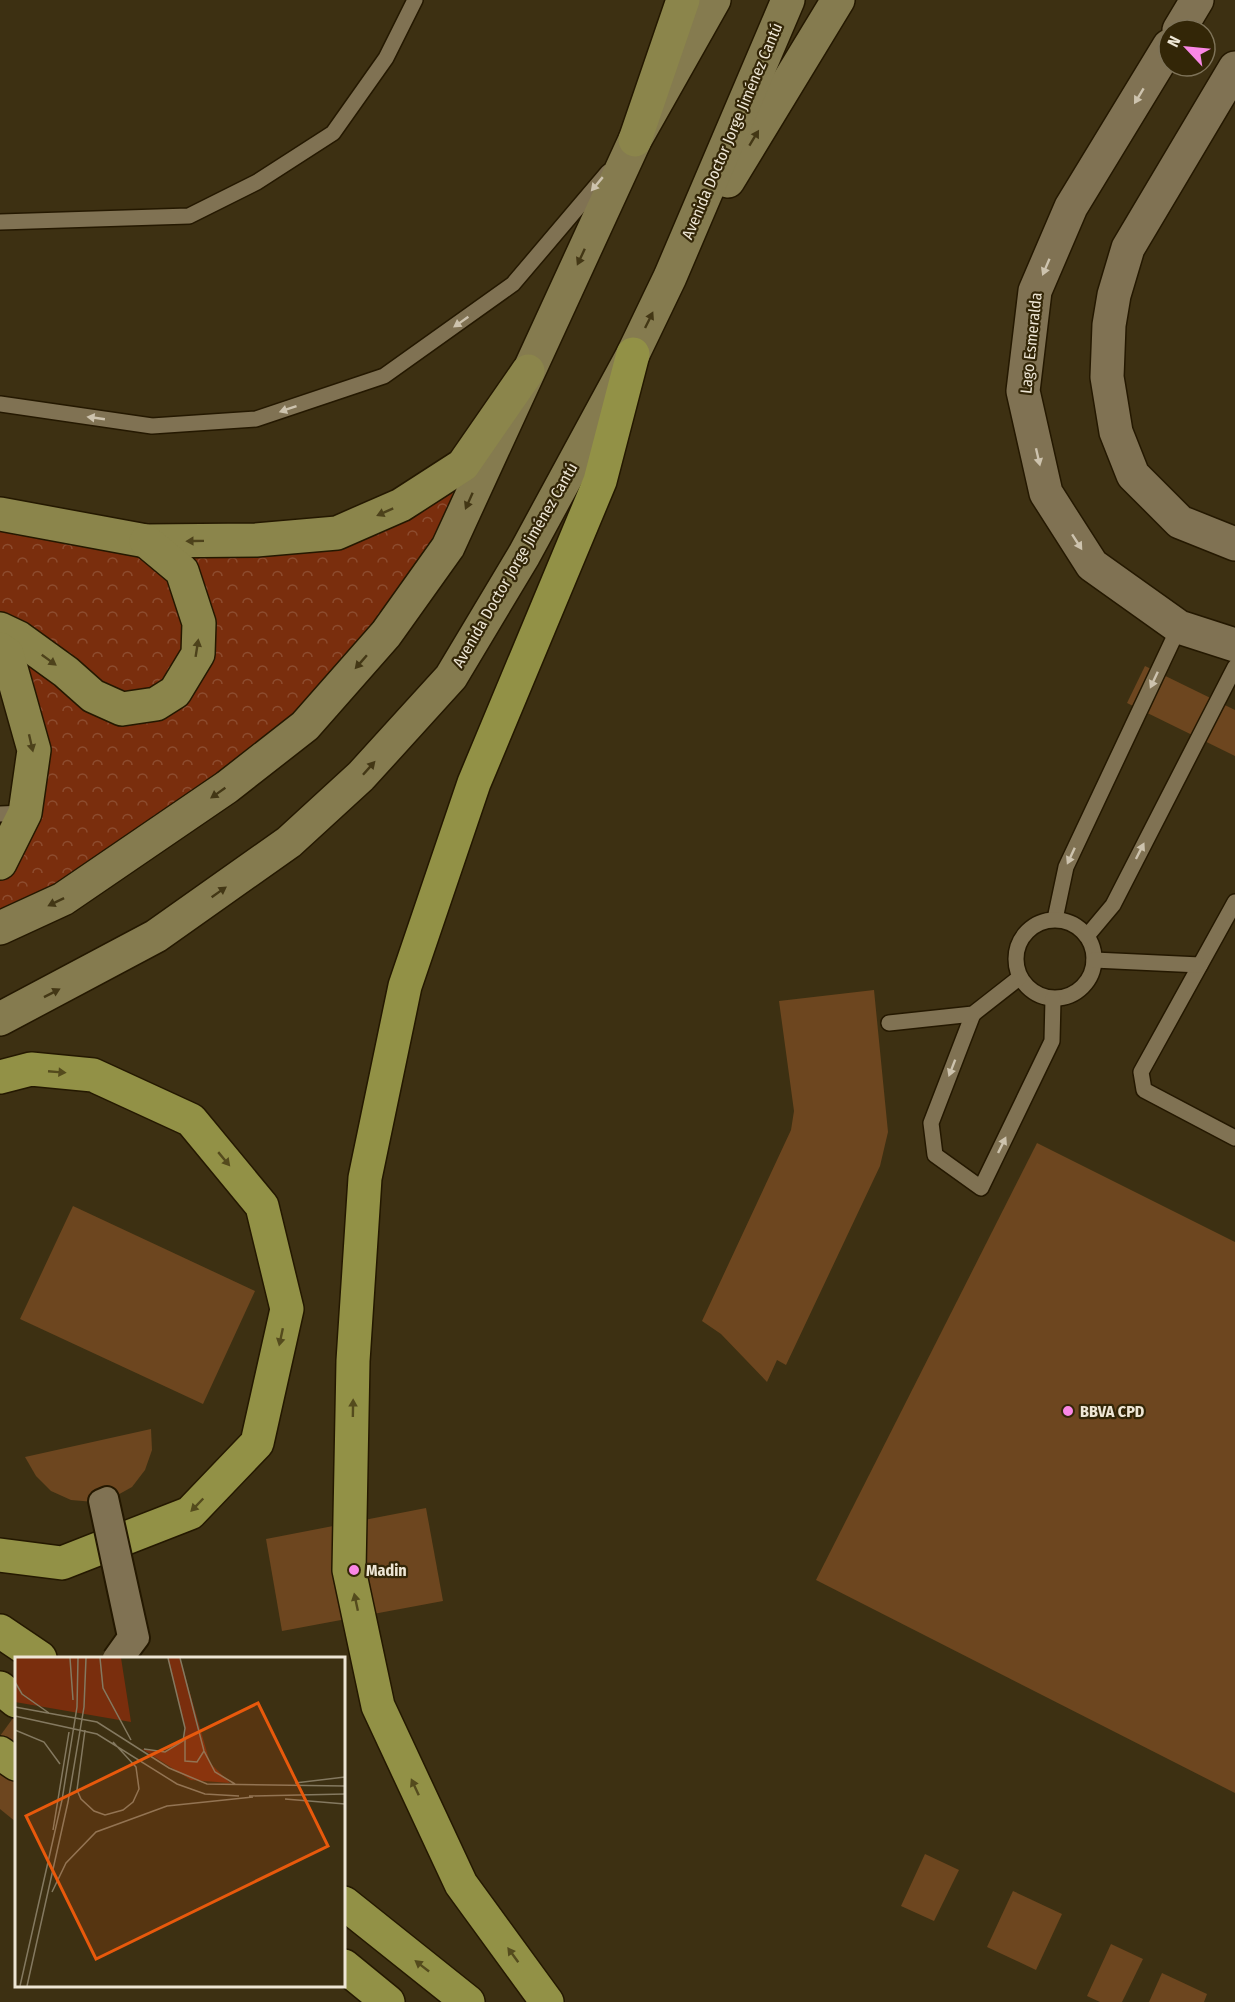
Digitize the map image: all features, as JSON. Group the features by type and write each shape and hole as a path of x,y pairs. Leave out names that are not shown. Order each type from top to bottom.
{"highway":[{"path":"547,2002 461,1884 378,1706 349,1570 354,1361 365,1179 405,986 474,783 600,481 633,354"},
{"path":"0,1077 31,1069 93,1075 190,1120 262,1206 287,1310 257,1443 190,1513 62,1563 0,1555"},
{"path":"0,1631 37,1657"},
{"path":"0,1688 15,1700"},
{"path":"0,1753 15,1763"},
{"path":"345,1904 468,2002"},
{"path":"345,1967 388,2002"}],"main road":[{"path":"634,140 683,0"},
{"path":"0,928 72,893 227,787 305,726 386,634 448,547 634,140 714,0"},
{"name":"Avenida Doctor Jorge Jiménez Cantú","path":"0,1019 156,936 289,842 361,777 451,677 525,555 633,354 669,277 788,0"},
{"path":"669,277 838,0"},
{"path":"0,514 146,541 256,540 337,533 401,505 463,465 528,371"},
{"path":"0,629 19,638 66,672 93,696 122,709 156,704 175,692 198,654 200,623 182,571 146,541"},
{"path":"0,649 6,654 34,750 12,813 0,863"}],"street":[{"path":"1186,18 1197,0"},
{"name":"Lago Esmeralda","path":"1157,66 1071,207 1035,291 1023,391 1046,493 1092,565 1179,627 1235,645"},
{"path":"1235,68 1128,248 1108,325 1107,377 1116,432 1133,475 1180,522 1235,544"},
{"path":"115,1657 129,1637 100,1501 107,1498 138,1638 124,1657"}],"lane":[{"path":"0,222 189,216 256,182 333,133 386,58 415,0"},
{"path":"0,404 152,426 256,420 384,376 513,284 634,140"},
{"path":"1055,920 1066,867 1179,627"},
{"path":"1088,936 1113,905 1235,667"},
{"path":"1235,903 1141,1072 1144,1090 1235,1138"},
{"path":"1042,921 1068,921 1088,936 1094,960 1086,983 1077,992 1053,999 1039,996 1028,989 1019,978 1016,951 1021,939 1030,928 1042,921"},
{"path":"1094,960 1200,965"},
{"path":"1019,978 973,1014 931,1123 935,1155 981,1188 1052,1041 1053,999"},
{"path":"889,1023 973,1014"}],"green space":[{"path":"463,465 448,547 305,726 0,928 0,861 34,750 0,649 0,514 146,541 337,533"}],"building":[{"path":"1145,666 1235,710 1235,756 1127,703"},
{"path":"874,990 888,1132 880,1166 786,1365 777,1360 767,1382 721,1334 702,1321 791,1130 794,1111 779,1001"},
{"name":"BBVA CPD","path":"1037,1143 1235,1242 1235,1793 816,1580"},
{"path":"73,1206 255,1291 203,1404 20,1319"},
{"path":"151,1429 152,1450 145,1470 132,1487 114,1497 94,1502 71,1500 51,1491 36,1476 25,1457"},
{"name":"Madin","path":"426,1508 443,1601 282,1631 266,1539"},
{"path":"15,1715 15,1821 0,1809 0,1736"},
{"path":"925,1854 959,1870 934,1921 901,1906"},
{"path":"1013,1891 1062,1914 1036,1970 987,1947"},
{"path":"1111,1944 1143,1959 1122,2002 1100,2002 1087,1996"},
{"path":"1162,1973 1207,1994 1204,2002 1149,2002"}],"place":[{"name":"BBVA CPD","path":"1068,1411"},
{"name":"Madin","path":"354,1570"}]}
